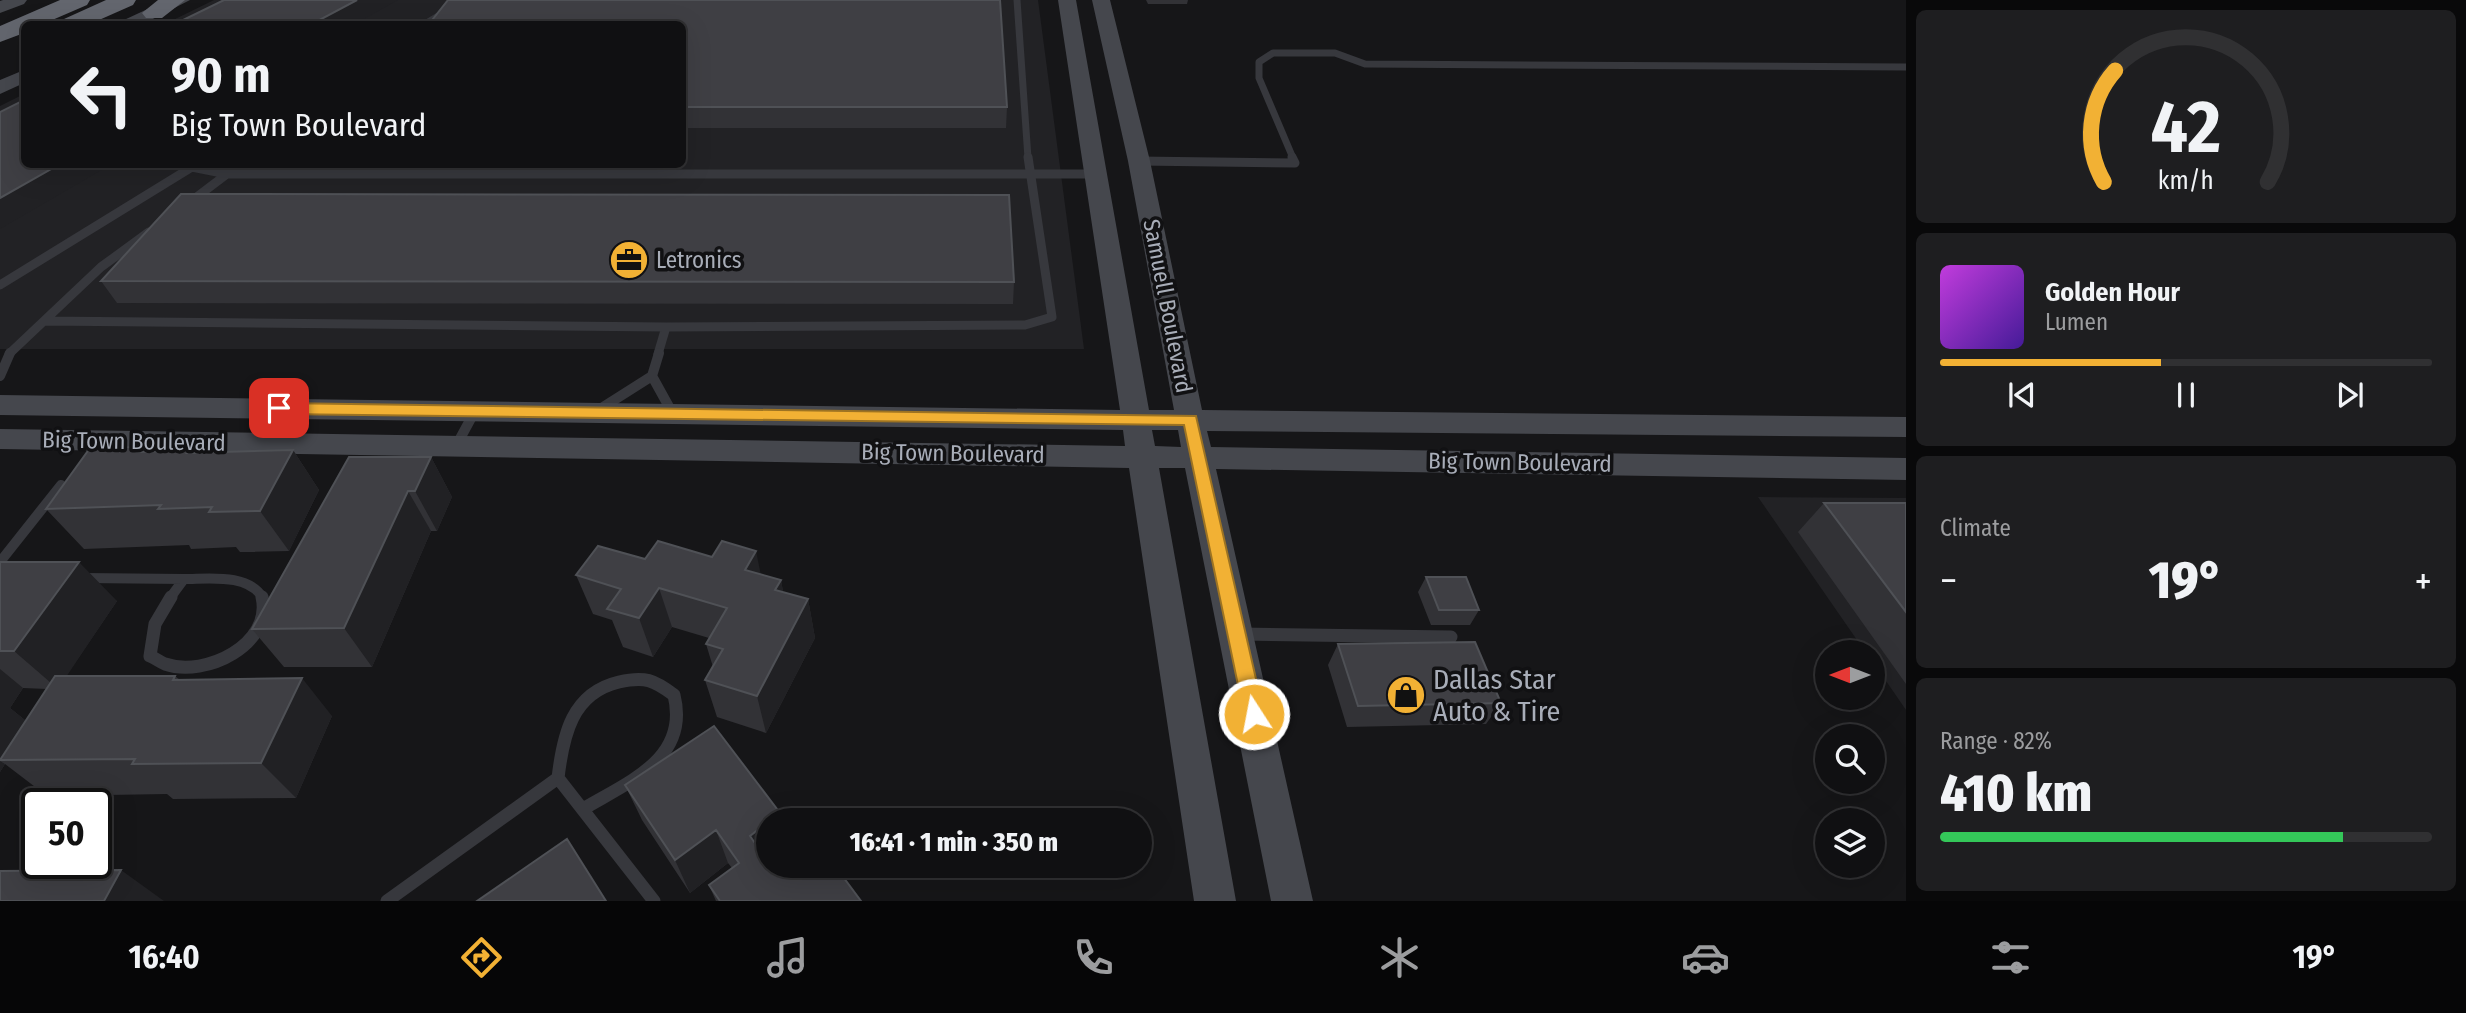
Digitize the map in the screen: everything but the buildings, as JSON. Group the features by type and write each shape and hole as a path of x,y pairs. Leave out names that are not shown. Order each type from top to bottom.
{"highway":[{"path":"32,21 79,0"},
{"path":"79,21 125,0"},
{"path":"154,13 174,0"},
{"path":"0,35 21,26"},
{"path":"0,58 21,48"}],"main road":[{"path":"137,21 181,0"},
{"name":"Samuell Boulevard","path":"1067,0 1215,901"},
{"name":"Samuell Boulevard","path":"1101,0 1139,162 1292,901"},
{"path":"0,88 21,78"},
{"name":"Big Town Boulevard","path":"0,405 1906,427"},
{"name":"Big Town Boulevard","path":"0,439 1906,469"}],"lane":[{"path":"430,21 466,0"},
{"path":"44,321 666,327 1026,326 1052,317 1029,174 1017,0"},
{"path":"1139,162 1295,163 1259,78 1259,62 1273,53 1335,53 1365,64 1906,67"},
{"path":"0,285 191,168"},
{"path":"202,168 227,174 1095,174"},
{"path":"304,174 309,168"},
{"path":"185,205 227,174"},
{"path":"0,376 9,354 101,267 153,228"},
{"path":"595,413 652,376 666,327"},
{"path":"652,376 673,414"},
{"path":"456,446 475,411"},
{"path":"0,562 61,485"},
{"path":"69,579 184,579 227,580 249,584 258,591 264,601 262,620 256,632 233,654 218,661 184,667 158,663 150,656 149,643 157,619 184,579"},
{"path":"1238,634 1451,637"},
{"path":"583,809 639,774 667,751 679,720 674,695 657,682 630,680 604,685 579,703 563,738 558,778 654,901"},
{"path":"387,901 558,778"}],"shaded area":[{"path":"214,0 1038,0 1084,349 0,349 0,106 21,96 21,168 686,168 686,21 171,21"},
{"path":"1758,497 1906,498 1906,710 1885,679 1885,640 1857,640"}],"place":[{"name":"Letronics","path":"629,260"},
{"name":"Dallas Star Auto & Tire","path":"1406,695"}],"route":[{"path":"279,408 1191,420 1254,714"}]}
